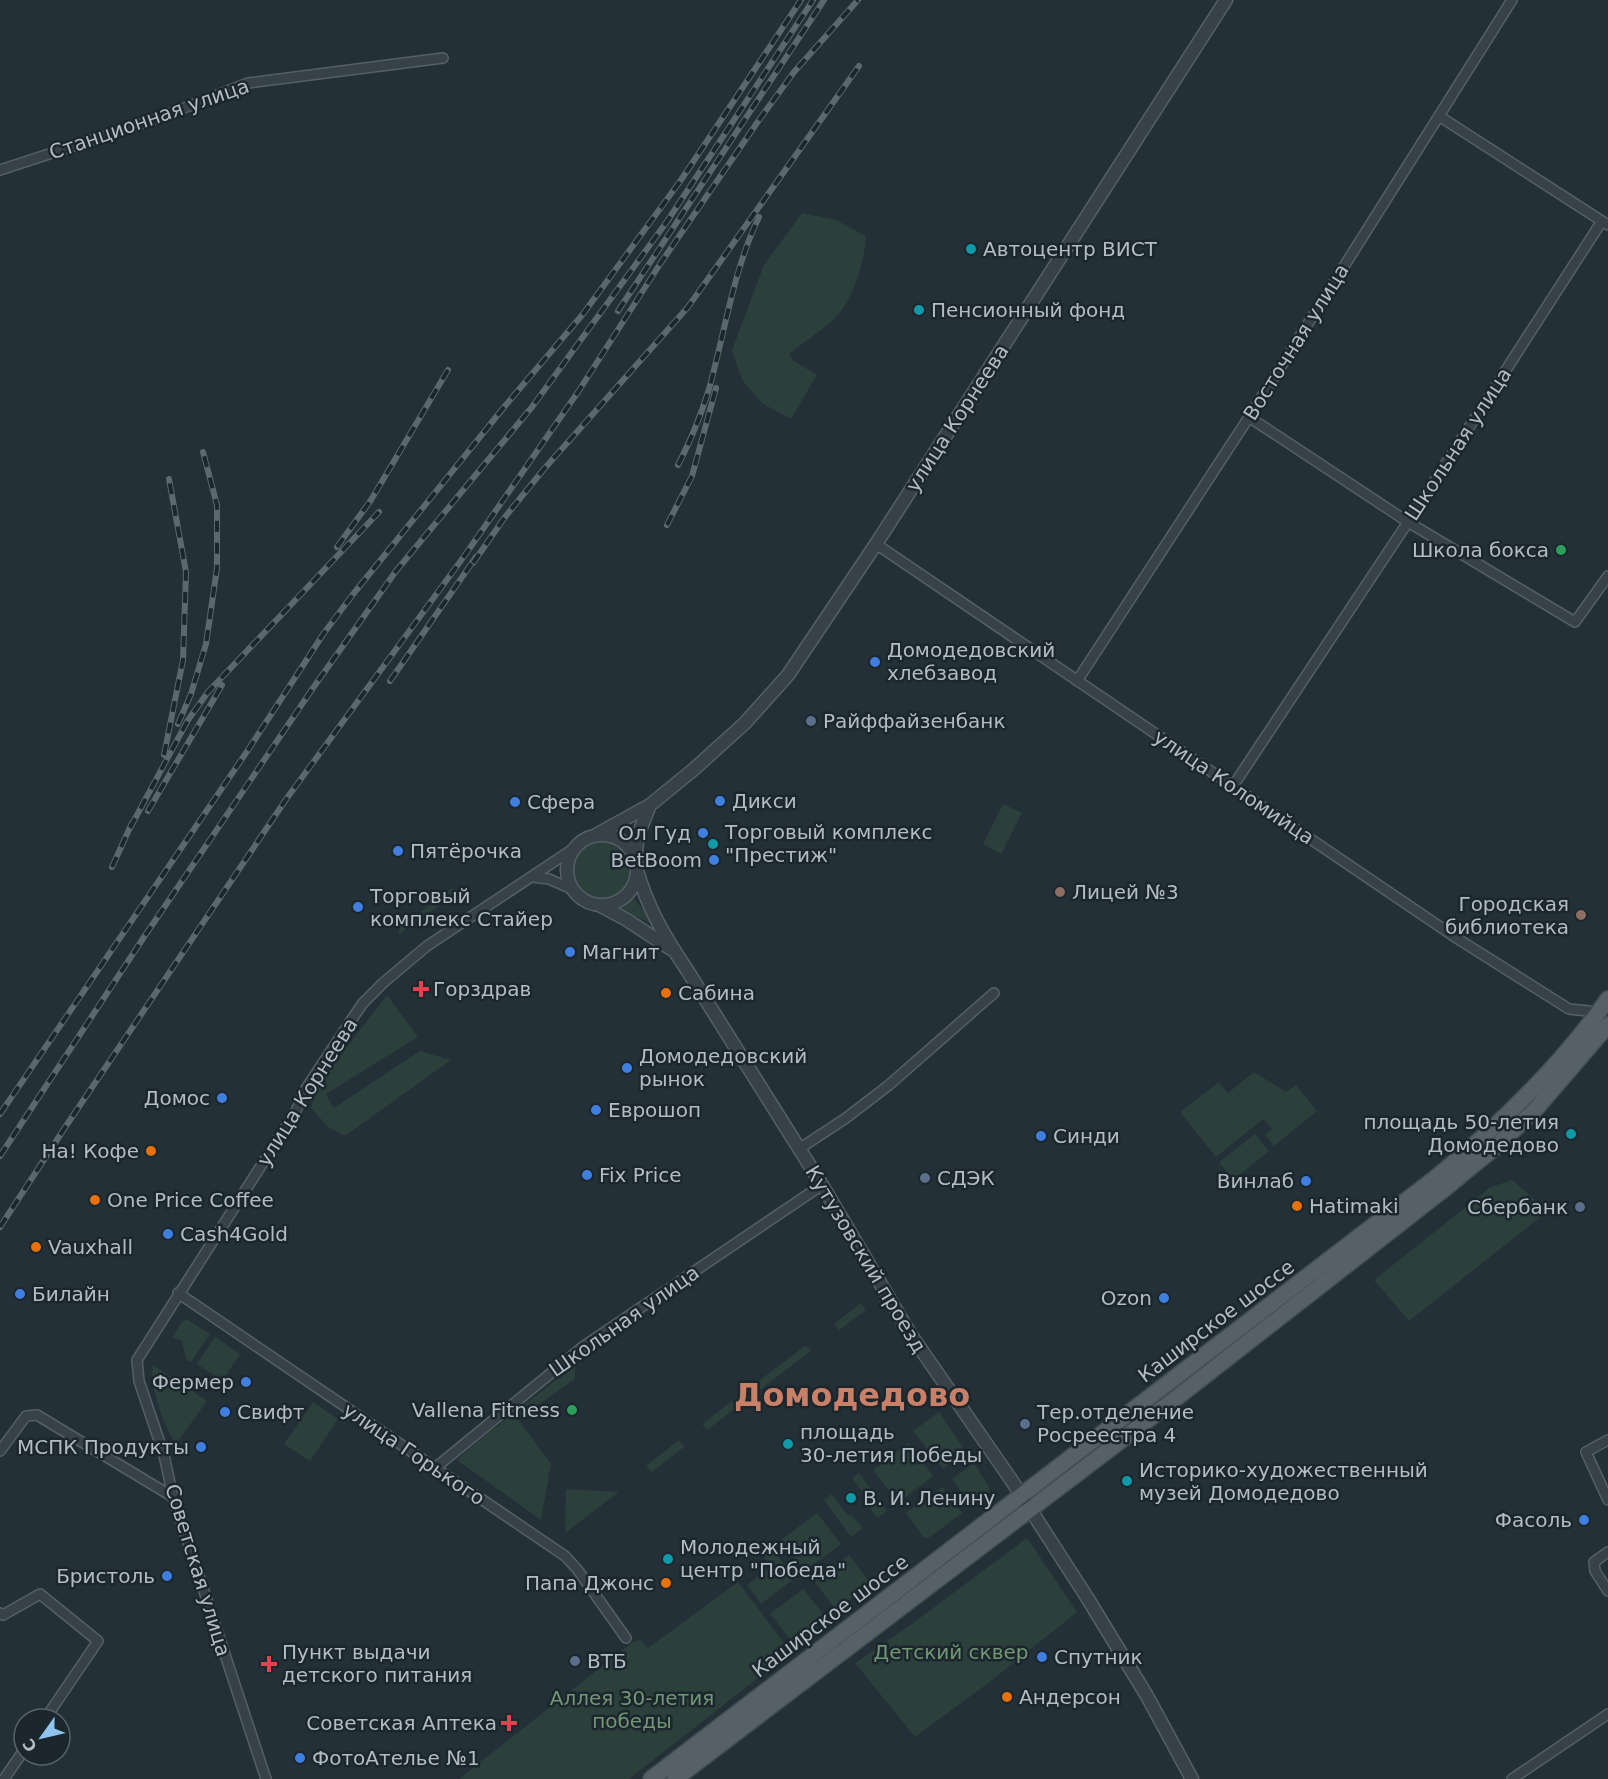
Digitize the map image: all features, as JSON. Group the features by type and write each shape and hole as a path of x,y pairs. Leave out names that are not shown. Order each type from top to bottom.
{"main road":[{"name":"Каширское шоссе","path":"651,1779 1338,1255 1459,1159 1526,1098 1608,999"},
{"name":"Каширское шоссе","path":"675,1779 1031,1510 1389,1233 1493,1149 1540,1104 1608,1025"}],"street":[{"name":"улица Корнеева","path":"594,836 650,805 716,751 766,702 801,657 1226,0"},
{"name":"Восточная улица","path":"1077,681 1249,417 1512,0"},
{"name":"Станционная улица","path":"0,170 153,120 248,83 443,58"},
{"path":"1439,116 1605,223"},
{"name":"Школьная улица","path":"1233,786 1605,223"},
{"path":"1249,417 1408,522 1575,622 1608,576"},
{"name":"улица Коломийца","path":"876,544 1458,939 1569,1009 1598,1012"},
{"path":"597,904 616,902 631,889 636,865 638,835 650,805"},
{"path":"636,865 628,847 621,841 612,837 594,836 584,840 571,854 567,870 568,878 580,897 627,920 674,952"},
{"name":"улица Корнеева","path":"137,1360 296,1111 305,1090 371,994 427,946 576,847"},
{"name":"Кутузовский проезд","path":"636,865 650,907 674,952 822,1185 911,1335 1022,1496 1125,1658 1192,1779"},
{"path":"533,877 543,877 574,890"},
{"path":"799,1149 846,1118 889,1084 994,993"},
{"name":"Школьная улица","path":"435,1468 584,1346 822,1185"},
{"name":"улица Горького","path":"178,1293 565,1556 577,1569 626,1638"},
{"name":"Советская улица","path":"137,1360 139,1381 164,1455 173,1497 266,1779"},
{"path":"0,1450 26,1416 37,1415 173,1497"},
{"path":"1608,1440 1586,1452 1608,1500"},
{"path":"1608,1552 1593,1562 1595,1571 1608,1591"},
{"path":"0,1613 3,1615 40,1594 98,1641 53,1707"},
{"path":"1512,1779 1608,1714"}],"green space":[{"path":"802,213 836,220 866,236 860,271 851,294 839,314 789,354 794,361 817,375 791,419 763,404 742,380 732,350 764,265"},
{"path":"1003,804 1022,813 1001,854 983,844"},
{"path":"597,842 607,842 622,850 628,859 630,870 628,881 622,890 607,898 597,898 586,893 579,886 574,875 574,865 579,854 586,847"},
{"path":"451,889 458,892 398,935 400,927"},
{"path":"633,896 653,925 620,908"},
{"path":"387,995 418,1037 326,1094 334,1108 420,1051 451,1060 345,1136 328,1127 311,1108 315,1088"},
{"path":"1254,1072 1286,1092 1296,1085 1317,1111 1274,1146 1265,1135 1272,1129 1263,1119 1216,1157 1180,1112 1219,1082 1228,1093"},
{"path":"1255,1134 1269,1151 1233,1180 1219,1162"},
{"path":"1512,1180 1548,1211 1409,1321 1374,1280 1491,1187"},
{"path":"861,1303 866,1310 839,1330 834,1324"},
{"path":"187,1319 210,1334 191,1362 187,1360 181,1340 172,1338 182,1322"},
{"path":"215,1337 240,1354 222,1381 197,1364"},
{"path":"806,1345 811,1351 707,1430 702,1424"},
{"path":"153,1365 207,1401 176,1444 158,1406 153,1384"},
{"path":"575,1365 575,1379 518,1419 551,1464 541,1520 457,1460"},
{"path":"313,1402 338,1419 310,1461 284,1444"},
{"path":"939,1412 966,1452 943,1469 913,1431"},
{"path":"679,1440 684,1447 652,1472 646,1466"},
{"path":"908,1443 933,1476 898,1503 873,1470"},
{"path":"974,1463 989,1487 989,1492 971,1506 952,1479"},
{"path":"859,1473 887,1511 877,1518 866,1503 869,1501 852,1478"},
{"path":"942,1487 962,1513 930,1537 924,1538 906,1513"},
{"path":"566,1489 619,1492 565,1533"},
{"path":"832,1494 848,1516 851,1514 863,1528 851,1537 824,1500"},
{"path":"817,1513 841,1544 805,1571 781,1540"},
{"name":"Детский сквер","path":"1027,1538 1077,1612 987,1684 915,1737 855,1663 909,1626"},
{"path":"767,1542 795,1578 761,1604 747,1585 771,1567 758,1549"},
{"path":"849,1555 868,1580 868,1585 836,1610 814,1581"},
{"name":"Аллея 30-летия победы","path":"738,1582 791,1652 629,1779 459,1779 634,1641 641,1640 648,1648"},
{"path":"803,1589 826,1617 793,1643 770,1614"}],"railway":[{"path":"0,1114 248,750 324,633 505,406 583,314 681,180 801,0"},
{"path":"0,1156 144,937 313,688 396,571 532,407 668,220 813,0"},
{"path":"618,311 824,0"},
{"path":"0,1227 287,798 465,555 578,392 660,264 759,120 794,72 858,0"},
{"path":"473,563 505,517 544,469 688,307 859,66"},
{"path":"678,465 706,399 742,259 759,217"},
{"path":"337,547 371,500 448,370"},
{"path":"667,525 692,476 716,388"},
{"path":"178,724 191,694 206,644 217,568 217,505 203,452"},
{"path":"164,755 183,660 186,572 169,479"},
{"path":"130,828 188,720 208,692 379,512"},
{"path":"390,681 476,557"},
{"path":"148,811 222,685"},
{"path":"112,867 132,823"}],"place":[{"name":"Автоцентр ВИСТ","path":"971,249"},
{"name":"Пенсионный фонд","path":"919,310"},
{"name":"Школа бокса","path":"1561,550"},
{"name":"Домодедовский хлебзавод","path":"875,662"},
{"name":"Райффайзенбанк","path":"811,721"},
{"name":"Дикси","path":"720,801"},
{"name":"Сфера","path":"515,802"},
{"name":"Ол Гуд","path":"703,833"},
{"name":"Торговый комплекс \"Престиж\"","path":"713,844"},
{"name":"Пятёрочка","path":"398,851"},
{"name":"BetBoom","path":"714,860"},
{"name":"Лицей №3","path":"1060,892"},
{"name":"Торговый комплекс Стайер","path":"358,907"},
{"name":"Городская библиотека","path":"1581,915"},
{"name":"Магнит","path":"570,952"},
{"name":"Горздрав","path":"421,989"},
{"name":"Сабина","path":"666,993"},
{"name":"Домодедовский рынок","path":"627,1068"},
{"name":"Домос","path":"222,1098"},
{"name":"Еврошоп","path":"596,1110"},
{"name":"площадь 50-летия Домодедово","path":"1571,1134"},
{"name":"Синди","path":"1041,1136"},
{"name":"На! Кофе","path":"151,1151"},
{"name":"Fix Price","path":"587,1175"},
{"name":"СДЭК","path":"925,1178"},
{"name":"Винлаб","path":"1306,1181"},
{"name":"One Price Coffee","path":"95,1200"},
{"name":"Hatimaki","path":"1297,1206"},
{"name":"Сбербанк","path":"1580,1207"},
{"name":"Cash4Gold","path":"168,1234"},
{"name":"Vauxhall","path":"36,1247"},
{"name":"Билайн","path":"20,1294"},
{"name":"Ozon","path":"1164,1298"},
{"name":"Фермер","path":"246,1382"},
{"name":"Vallena Fitness","path":"572,1410"},
{"name":"Свифт","path":"225,1412"},
{"name":"Тер.отделение Росреестра 4","path":"1025,1424"},
{"name":"площадь 30-летия Победы","path":"788,1444"},
{"name":"МСПК Продукты","path":"201,1447"},
{"name":"Историко-художественный музей Домодедово","path":"1127,1481"},
{"name":"В. И. Ленину","path":"851,1498"},
{"name":"Фасоль","path":"1584,1520"},
{"name":"Молодежный центр \"Победа\"","path":"668,1559"},
{"name":"Бристоль","path":"167,1576"},
{"name":"Папа Джонс","path":"666,1583"},
{"name":"Спутник","path":"1042,1657"},
{"name":"ВТБ","path":"575,1661"},
{"name":"Пункт выдачи детского питания","path":"269,1664"},
{"name":"Андерсон","path":"1007,1697"},
{"name":"Советская Аптека","path":"509,1723"},
{"name":"ФотоАтелье №1","path":"300,1758"}],"district":[{"name":"Домодедово","path":"852,1395"}]}
